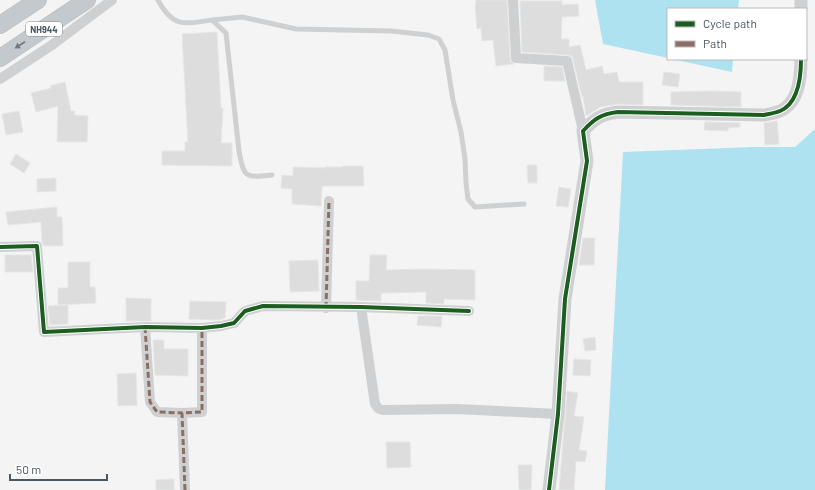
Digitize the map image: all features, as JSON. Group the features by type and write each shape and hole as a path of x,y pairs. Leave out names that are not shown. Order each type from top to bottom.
{"highway":[{"name":"NH944","path":"0,25 38,0"},
{"name":"NH944","path":"0,58 87,0"}],"street":[{"path":"0,79 52,45 112,0"},
{"path":"513,0 516,58 567,61 583,131 587,162 565,299 558,414 549,490"},
{"path":"583,131 592,121 611,113 618,112 764,115 781,111 792,101 798,86 801,60"},
{"path":"326,308 329,201"},
{"path":"0,247 37,246 44,332 145,327 202,328 222,326 234,323 245,311 263,306 326,308 361,307 469,311"},
{"path":"361,307 375,404 379,409 457,409 558,414"},
{"path":"145,327 150,402 157,412 182,413 202,412 202,328"},
{"path":"182,413 185,490"}],"lane":[{"path":"158,0 164,12 172,19 184,24 242,17 296,29 391,31 428,35 440,39 446,50 453,100 461,132 468,199 475,208 524,204"},
{"path":"212,20 226,33 242,169 249,176 272,175"}],"water":[{"path":"595,0 739,0 738,8 667,8 667,58 603,44"},
{"path":"677,60 733,60 732,72"},
{"path":"815,129 815,490 605,490 623,152 753,147 795,147"}],"building":[{"path":"476,0 507,0 510,58 511,62 514,64 496,66 493,40 482,41 481,28 477,29"},
{"path":"520,1 562,1 562,5 578,4 579,16 562,17 561,39 569,39 569,47 580,45 586,70 602,66 604,74 617,72 619,82 643,82 643,105 618,104 600,107 586,116 583,96 582,97 572,56 522,52"},
{"path":"217,32 221,108 223,108 221,143 232,143 232,166 162,165 162,151 185,151 185,142 188,142 182,34"},
{"path":"544,66 562,67 565,81 544,81"},
{"path":"664,72 680,74 678,87 662,85"},
{"path":"65,82 71,111 75,111 74,115 88,116 87,142 57,142 58,106 36,112 31,93 51,88 50,86"},
{"path":"671,92 741,92 741,107 671,105"},
{"path":"19,111 23,132 6,135 2,114"},
{"path":"777,121 779,144 765,145 764,123"},
{"path":"705,122 740,123 740,127 728,128 728,131 704,130"},
{"path":"16,154 30,163 24,173 10,164"},
{"path":"527,165 537,165 537,183 528,183"},
{"path":"363,166 364,186 322,186 321,206 292,204 292,189 281,188 282,175 293,176 293,167 325,168"},
{"path":"56,178 56,191 37,192 37,179"},
{"path":"559,187 571,189 568,207 556,206"},
{"path":"57,207 57,217 62,217 63,246 44,246 42,242 41,222 8,225 6,212"},
{"path":"583,238 595,238 594,265 579,265"},
{"path":"5,255 31,255 33,272 5,272"},
{"path":"370,255 387,255 386,270 475,270 475,300 444,299 444,304 426,303 426,292 381,293 381,301 356,300 356,281 369,281"},
{"path":"318,260 319,291 290,292 289,261"},
{"path":"68,262 90,262 90,287 95,287 96,303 58,305 58,288 68,288"},
{"path":"126,298 151,299 151,321 126,321"},
{"path":"190,301 226,302 225,318 218,320 189,319"},
{"path":"68,305 68,324 50,325 48,306"},
{"path":"418,316 442,316 441,327 417,325"},
{"path":"595,337 596,350 585,351 583,339"},
{"path":"153,340 164,340 164,349 188,349 188,376 155,375"},
{"path":"574,359 591,360 590,376 573,375"},
{"path":"136,373 137,405 118,406 117,374"},
{"path":"567,391 578,393 574,416 584,417 579,450 587,451 585,462 576,461 574,490 559,490"},
{"path":"386,442 410,442 411,467 387,468"},
{"path":"518,465 532,465 531,490 519,490"},
{"path":"174,479 174,490 156,490 156,480"}],"marked path":[{"path":"326,308 329,201"},
{"path":"145,327 150,402 157,412 182,413"},
{"path":"185,490 182,413 202,412 202,328"}],"cycle path":[{"path":"549,490 558,414 565,299 587,161 583,131 598,118 607,114 618,112 764,115 778,112 786,107 795,96 798,89 801,60"},
{"path":"0,247 37,246 44,332 145,327 202,328 221,326 234,323 245,311 263,306 361,307 469,311"}]}
